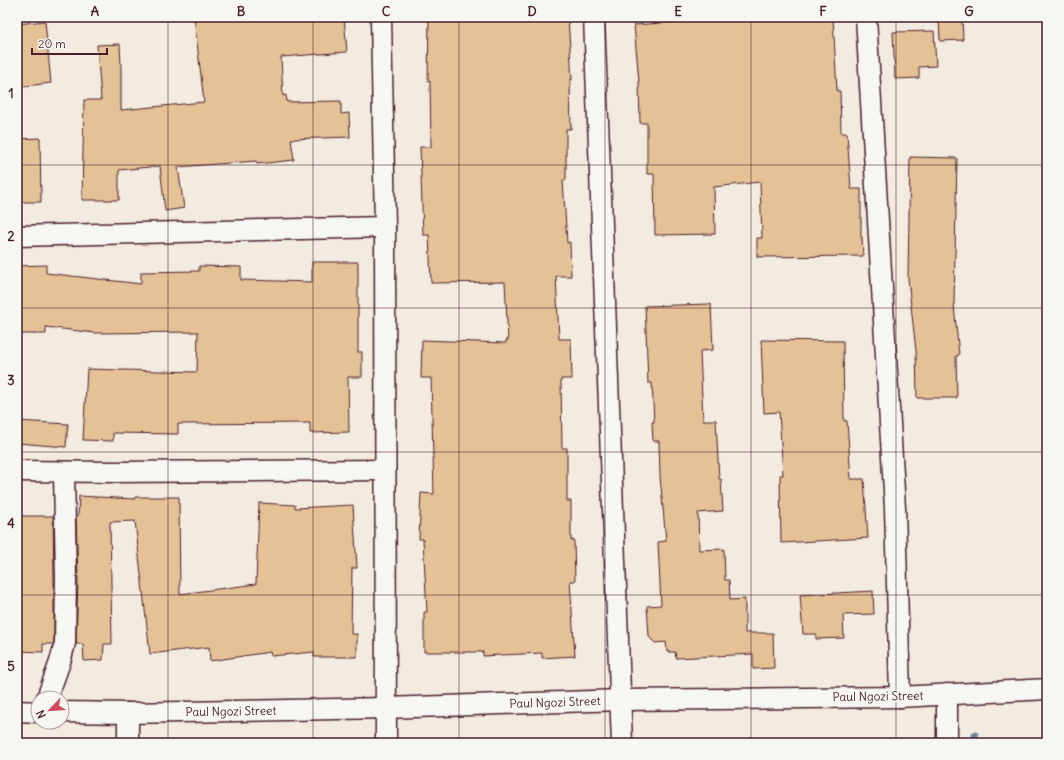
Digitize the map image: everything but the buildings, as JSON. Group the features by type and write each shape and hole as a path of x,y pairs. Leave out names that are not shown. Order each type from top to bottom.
{"street":[{"path":"381,17 385,227 386,743"},
{"path":"594,17 622,743"},
{"path":"866,17 895,508 900,697"},
{"path":"17,236 385,227"},
{"path":"17,471 385,470"},
{"path":"50,690 65,644 66,579 64,472"},
{"name":"Paul Ngozi Street","path":"70,712 128,713 386,708 621,700 900,697 1047,689"},
{"path":"947,694 947,743"},
{"path":"17,711 30,712"},
{"path":"128,713 128,743"}],"waterway":[{"path":"975,735 975,743"}]}
